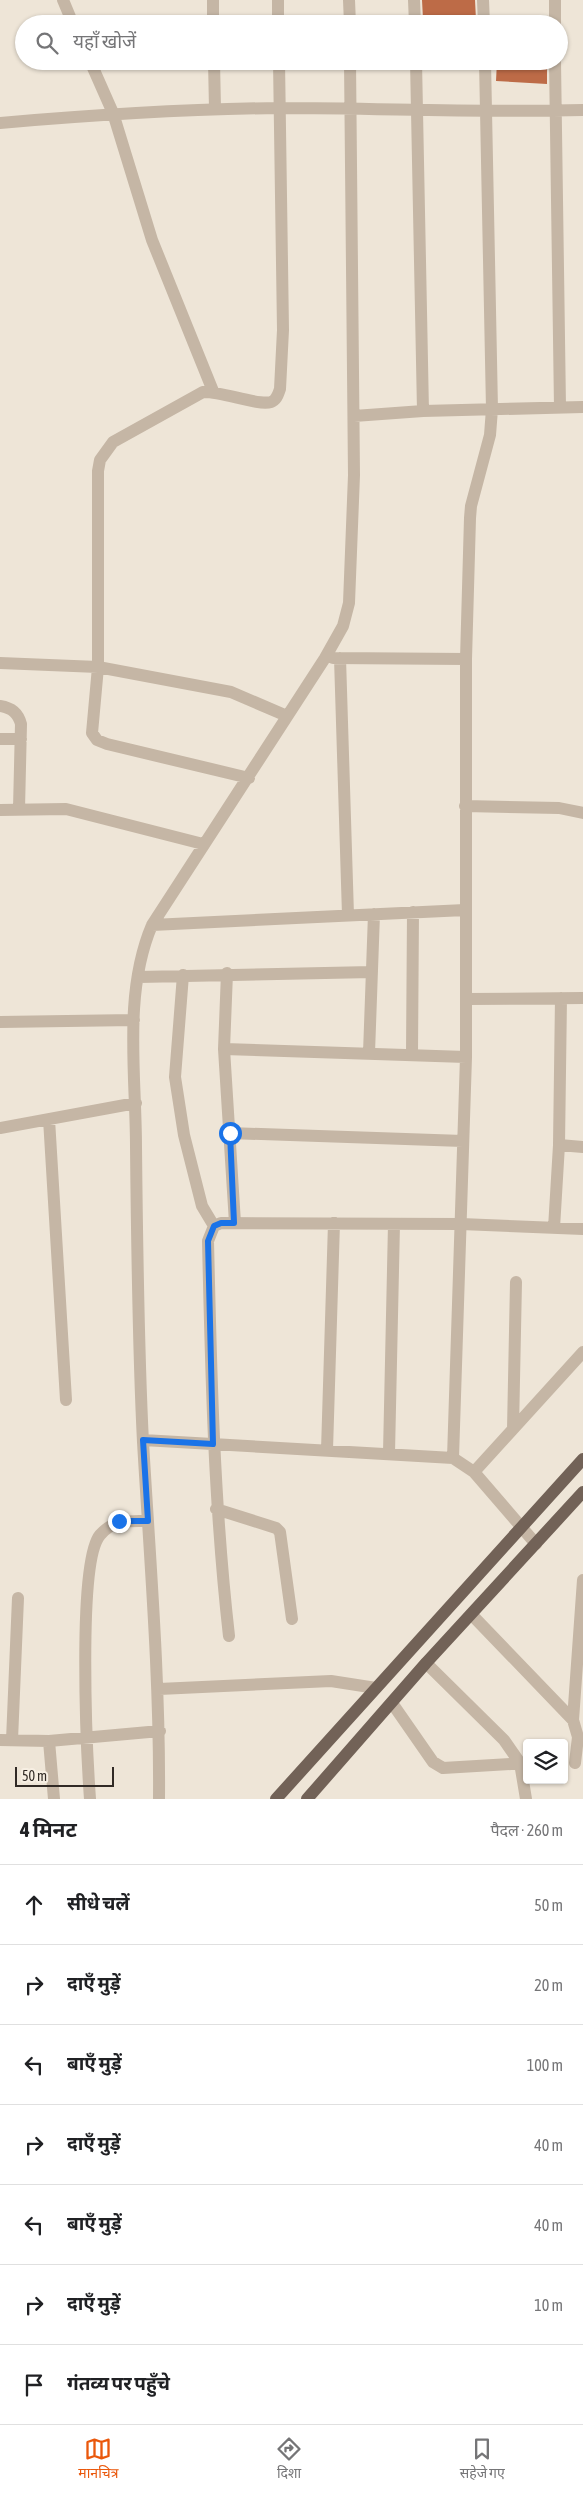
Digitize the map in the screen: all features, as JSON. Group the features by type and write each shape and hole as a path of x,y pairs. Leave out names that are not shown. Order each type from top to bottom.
{"main road":[{"path":"276,1799 583,1459"},
{"path":"307,1799 426,1663 581,1498"}],"street":[{"path":"63,0 69,15"},
{"path":"213,0 213,15"},
{"path":"278,0 278,15"},
{"path":"349,0 350,15"},
{"path":"414,0 415,15"},
{"path":"483,0 484,15"},
{"path":"555,0 555,15"},
{"path":"94,70 113,113 152,240 213,391"},
{"path":"214,70 215,109"},
{"path":"249,778 107,744 97,740 92,733 98,667 100,460 113,442 196,395 213,391 262,402 271,402 277,398 280,389 283,330 279,70"},
{"path":"159,1799 159,1689 143,1440 137,1242 134,1020 142,952 152,925 325,658 343,626 349,603 354,416 350,70"},
{"path":"416,70 423,411"},
{"path":"453,1458 466,1056 466,659 471,506 490,435 492,409 488,112 486,70"},
{"path":"555,70 560,407"},
{"path":"0,123 113,113 215,109 280,108 488,112 583,110"},
{"path":"354,416 423,411 583,407"},
{"path":"325,658 466,659"},
{"path":"340,658 348,916"},
{"path":"0,663 98,667 231,692 287,716"},
{"path":"0,706 8,708 18,715 21,724 20,809"},
{"path":"0,739 21,739"},
{"path":"466,806 559,808 583,813"},
{"path":"0,810 54,808 81,812 203,844"},
{"path":"152,925 465,910"},
{"path":"412,1054 413,912"},
{"path":"369,1053 374,914"},
{"path":"139,977 372,972"},
{"path":"227,974 224,1049 234,1223"},
{"path":"183,975 175,1077 184,1135 202,1206 214,1226"},
{"path":"554,1228 559,1145 561,998"},
{"path":"467,999 583,998"},
{"path":"0,1022 134,1020"},
{"path":"224,1049 466,1056"},
{"path":"0,1128 136,1103"},
{"path":"49,1119 66,1400"},
{"path":"230,1133 463,1141"},
{"path":"559,1145 583,1147"},
{"path":"229,1636 216,1509 213,1444 208,1241 214,1226 221,1223 461,1224 583,1229"},
{"path":"327,1450 334,1223"},
{"path":"389,1453 394,1224"},
{"path":"513,1429 516,1282"},
{"path":"474,1472 583,1352"},
{"path":"143,1440 453,1458 474,1472 536,1544"},
{"path":"216,1509 276,1528 280,1532 292,1618"},
{"path":"90,1799 85,1737 86,1610 96,1541 112,1524 119,1521 148,1521"},
{"path":"574,1763 578,1737 577,1717 583,1580"},
{"path":"18,1598 6,1740 49,1741 160,1731"},
{"path":"472,1616 577,1717"},
{"path":"426,1663 504,1740 523,1763"},
{"path":"159,1689 331,1680 376,1688"},
{"path":"392,1703 433,1762 443,1768 523,1763"},
{"path":"49,1741 54,1799"},
{"path":"525,1784 526,1799"}],"building":[{"path":"422,0 475,0 476,15 423,15"},
{"path":"497,70 547,70 547,84 496,81"}],"route":[{"path":"119,1521 148,1521 143,1440 213,1444 208,1241 209,1232 214,1226 221,1223 234,1223 230,1133"}]}
